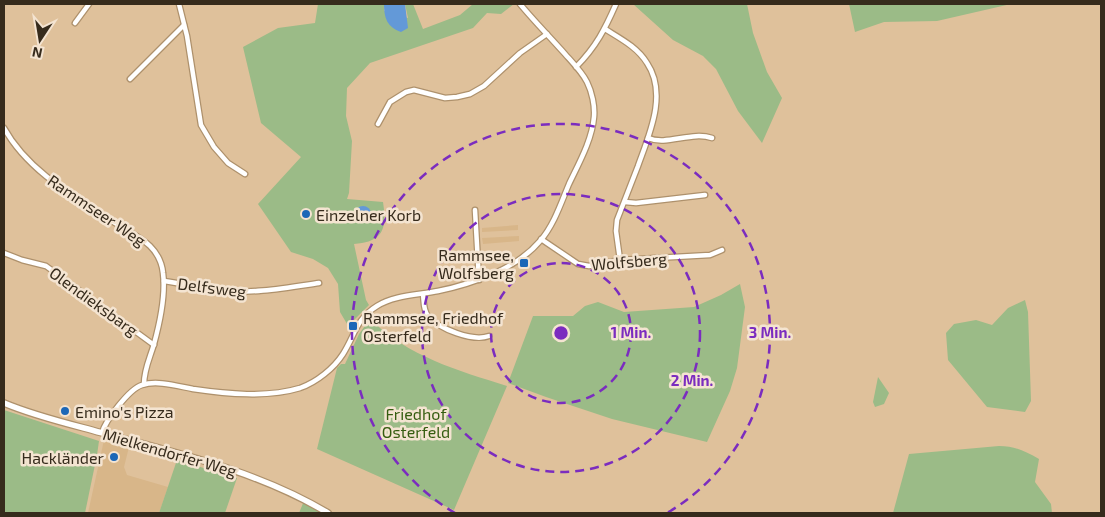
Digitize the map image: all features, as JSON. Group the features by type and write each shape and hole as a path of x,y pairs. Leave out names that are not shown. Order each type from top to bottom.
{"street":[{"path":"75,23 89,4"},
{"path":"180,4 202,125 214,147 228,163 245,174"},
{"path":"102,433 104,426 125,399 134,389 144,384 232,393 272,393 301,387 315,381 336,362 344,352 360,320 385,302 453,288 479,280 518,261 529,253 541,239 554,218 584,151 595,115 587,82 576,66 520,4"},
{"path":"576,66 590,53 605,29 616,4"},
{"path":"130,79 184,24"},
{"path":"605,29 630,44 648,63 655,81 656,108 648,138 616,226 620,260"},
{"path":"378,124 390,102 406,92 414,90 445,98 470,94 484,86 520,53 547,34"},
{"name":"Rammseer Weg","path":"4,128 27,159 43,173 65,190 150,246 156,254 161,264 164,281 159,324 144,370 144,384"},
{"path":"648,138 658,140 703,135 712,138"},
{"path":"625,202 636,203 705,195"},
{"path":"475,210 479,280"},
{"name":"Wolfsberg","path":"541,239 584,266 620,260 710,255 722,250"},
{"name":"Olendieksbarg","path":"4,253 46,266 154,344"},
{"name":"Delfsweg","path":"164,281 216,291 238,292 258,292 319,283"},
{"path":"423,294 427,315 446,329 477,338 489,336"},
{"name":"Mielkendorfer Weg","path":"4,403 37,415 178,453 239,472 273,485 328,513"}],"shaded area":[{"path":"518,225 518,230 482,232 482,228"},
{"path":"519,236 519,241 483,244 482,238"},
{"path":"104,440 129,447 124,467 127,475 168,487 159,513 88,513"}],"green space":[{"path":"318,4 384,4 384,11 408,18 405,4 413,4 423,29 460,15 473,4 514,4 501,14 487,13 473,28 370,63 347,88 346,116 352,141 347,199 383,202 384,211 383,226 377,237 364,243 354,244 366,300 369,305 354,320 350,329 340,312 338,284 328,268 313,259 291,252 258,204 301,157 261,123 243,47 278,28 315,23"},
{"path":"633,4 747,4 753,33 767,72 782,98 762,143 738,111 716,69 703,56 673,40"},
{"path":"849,4 1011,4 937,21 884,22 855,32"},
{"path":"740,284 745,307 737,368 730,391 707,442 612,419 508,383 533,316 573,316 585,306 598,302 624,312 694,307"},
{"path":"1025,300 1028,312 1031,401 1025,412 987,407 948,360 946,333 954,324 976,320 992,325 1008,308"},
{"name":"Friedhof Osterfeld","path":"370,319 385,332 417,353 452,368 507,386 454,510 317,449 337,368 341,364 345,364 359,334"},
{"path":"878,377 889,393 884,404 875,407 873,402"},
{"path":"4,410 99,441 85,513 4,513"},
{"path":"999,446 1020,450 1039,459 1035,482 1051,504 1052,513 893,513 909,454"},
{"path":"177,460 237,478 225,513 159,513"},
{"path":"304,501 328,513 299,513"}],"water":[{"path":"384,4 405,4 408,28 401,32 389,25"},
{"path":"363,206 369,208 371,214 369,220 363,222 357,220 355,214 357,208"}],"place":[{"name":"Einzelner Korb","path":"306,214"},
{"name":"Rammsee, Wolfsberg","path":"524,263"},
{"name":"Rammsee, Friedhof Osterfeld","path":"353,326"},
{"name":"Emino's Pizza","path":"65,411"},
{"name":"Hackländer","path":"114,457"}]}
